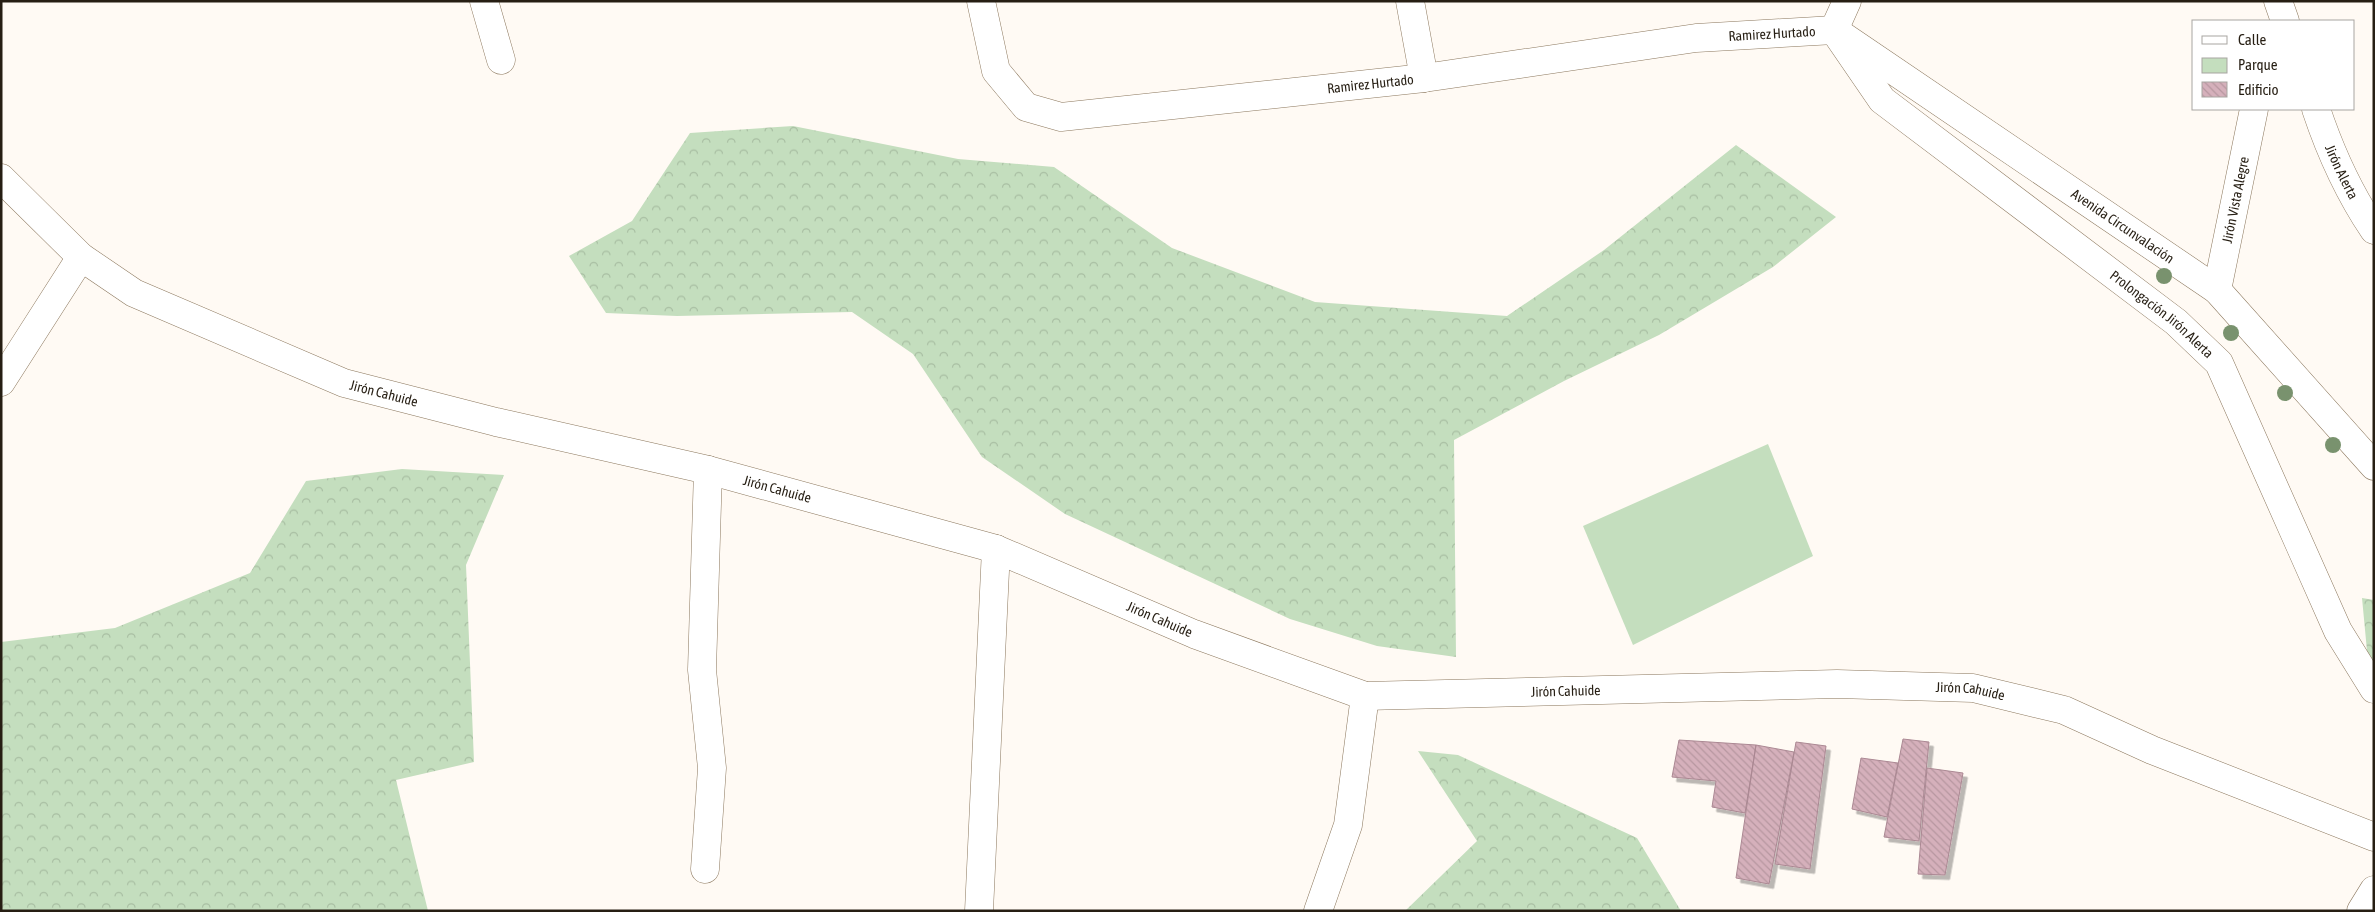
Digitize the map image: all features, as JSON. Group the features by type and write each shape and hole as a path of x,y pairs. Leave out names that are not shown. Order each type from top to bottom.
{"street":[{"path":"484,1 501,60"},
{"name":"Ramirez Hurtado","path":"981,1 996,71 1026,107 1062,117 1424,78 1696,38 1834,30"},
{"path":"1410,1 1424,78"},
{"path":"1834,30 1846,1"},
{"path":"2273,20 2277,1"},
{"path":"2277,1 2285,20"},
{"name":"Avenida Circunvalación","path":"1834,30 2217,290 2374,466"},
{"name":"Prolongación Jirón Alerta","path":"1834,30 1882,100 2176,322 2219,363 2338,631 2374,689"},
{"name":"Jirón Vista Alegre","path":"2217,290 2254,110"},
{"name":"Jirón Alerta","path":"2316,110 2327,143 2370,215"},
{"name":"Jirón Cahuide","path":"1,178 81,258 134,293 344,383 496,422 708,470 996,549 1194,634 1365,696 1837,684 1973,688 2064,710 2152,750 2374,837"},
{"path":"1,382 81,258"},
{"path":"705,869 712,768 702,670 708,470"},
{"path":"979,911 996,549"},
{"path":"1318,911 1348,825 1365,696"},
{"path":"2361,911 2374,890"}],"green space":[{"path":"793,126 958,159 1054,167 1172,248 1315,302 1507,316 1604,250 1736,145 1836,217 1773,267 1659,335 1564,381 1454,440 1456,657 1377,646 1290,619 1065,514 982,457 913,354 852,312 677,316 606,313 569,256 632,221 690,133"},
{"path":"1768,444 1813,556 1633,645 1583,526"},
{"path":"402,469 504,475 466,565 474,762 396,780 428,911 1,911 1,642 115,628 250,573 306,481"},
{"path":"2362,598 2374,600 2374,679 2369,672"},
{"path":"1418,751 1458,755 1637,838 1681,911 1405,911 1477,841"}],"building":[{"path":"1903,739 1929,742 1919,841 1884,837"},
{"path":"1679,740 1756,745 1745,813 1712,807 1716,781 1672,777"},
{"path":"1796,742 1826,746 1810,869 1775,864"},
{"path":"1756,745 1794,752 1769,884 1736,878"},
{"path":"1861,758 1898,763 1887,817 1852,809"},
{"path":"1927,768 1963,773 1945,875 1918,874"}]}
